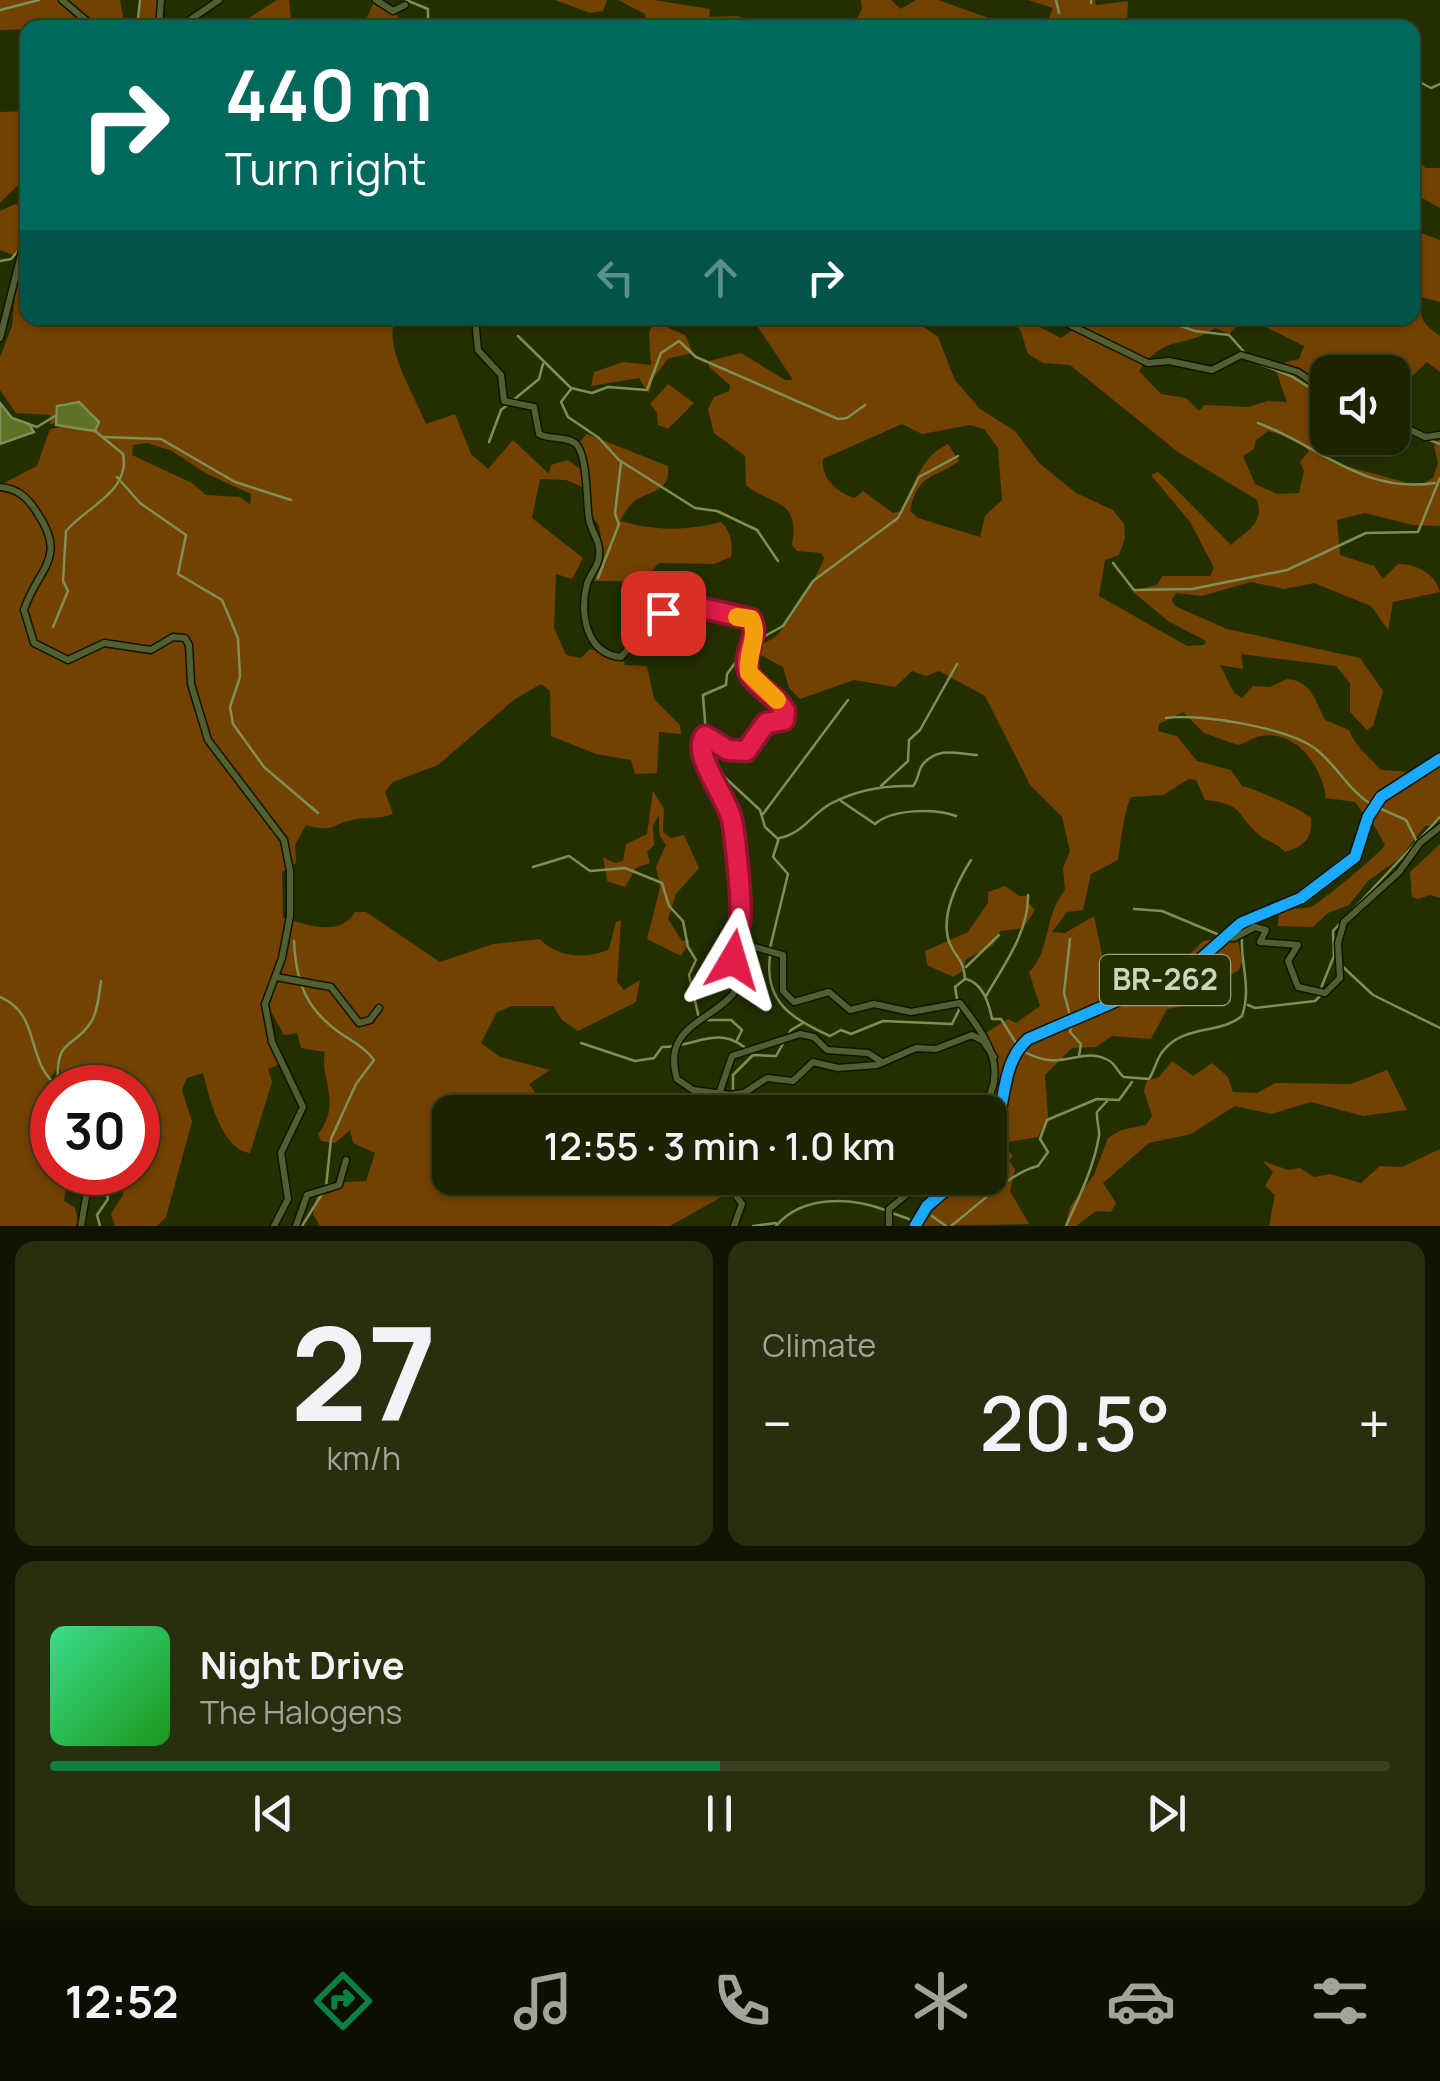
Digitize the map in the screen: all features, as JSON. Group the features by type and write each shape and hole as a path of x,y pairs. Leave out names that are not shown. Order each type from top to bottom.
{"highway":[{"name":"BR-262","path":"1004,1095 1010,1061 1028,1038 1188,970 1242,922 1300,898 1350,862 1362,846 1375,803 1440,759"},
{"path":"915,1226 939,1195"}],"street":[{"path":"62,0 86,20"},
{"path":"190,20 219,0"},
{"path":"376,0 393,10 405,5"},
{"path":"0,338 20,259"},
{"path":"476,325 478,350 501,374 504,401 534,407 539,434 571,442 578,448 589,494 589,522 600,553 584,599 585,624 594,643 620,658 646,626 670,612 702,608 753,621 749,673 783,706 784,718 766,723 746,751 728,750 705,736 700,748 700,758 714,774 728,806 735,838 740,921 733,941 733,960 743,974 741,984 712,1013 679,1036 673,1056 680,1083 720,1094 744,1093 768,1078 790,1082 813,1062 847,1068 884,1063 916,1048 936,1049 972,1035 980,1038 994,1057"},
{"path":"1070,325 1144,362 1172,362 1212,370 1241,355 1298,372 1310,380"},
{"path":"1410,430 1425,437 1440,435"},
{"path":"0,486 28,500 52,543 49,561 24,610 28,634 37,646 68,660 104,642 151,650 177,636 188,641 191,684 208,740 284,840 291,905 276,976 266,1000 266,1016 272,1042 303,1107 281,1154 288,1199 274,1226"},
{"path":"1225,937 1257,927 1266,930 1260,942 1298,944 1288,961 1298,987 1324,993 1340,978 1338,943 1344,922 1400,872 1420,844 1440,827"},
{"path":"733,941 783,955 783,991 794,1002 829,992 850,1010 877,1004 907,1012 960,1002 988,1040 994,1057 996,1087 991,1095"},
{"path":"276,976 331,988 359,1022 370,1020 379,1008"},
{"path":"720,1094 732,1056 796,1034 812,1036 827,1050 868,1053 884,1063"},
{"path":"296,1226 309,1194 328,1192 339,1185 346,1160"},
{"path":"81,1226 86,1195"},
{"path":"734,1226 742,1204 736,1195"},
{"path":"888,1226 889,1209 906,1195"},
{"path":"933,1200 936,1195"}],"shaded area":[{"path":"0,0 120,0 124,20 20,20 20,30 0,30"},
{"path":"141,0 160,0 158,20 139,20"},
{"path":"277,0 289,0 291,20 246,20"},
{"path":"555,0 607,0 603,11 590,13"},
{"path":"618,0 654,0 710,9 709,17 753,20 645,20 645,14"},
{"path":"861,0 891,0 901,9 916,0 938,0 994,20 856,20 862,9"},
{"path":"1028,0 1095,0 1096,5 1128,1 1127,20 1044,20 1053,8"},
{"path":"374,2 394,10 400,20 366,20"},
{"path":"20,111 20,185 0,203 0,112"},
{"path":"1420,163 1426,168 1440,168 1440,208 1420,197"},
{"path":"15,204 20,206 20,325 394,325 396,356 426,424 455,414 471,454 488,469 513,440 549,474 551,465 568,460 583,471 577,445 587,434 668,466 663,485 634,502 620,521 659,528 721,522 730,538 731,557 714,564 659,563 634,590 621,581 594,581 604,555 599,526 591,515 589,490 566,480 540,479 532,518 583,558 572,579 556,574 554,628 566,655 581,658 590,649 623,658 625,665 647,666 654,699 680,725 681,734 659,732 657,773 635,774 631,760 596,754 551,736 550,691 541,684 515,699 438,765 393,782 385,792 393,814 327,828 306,825 295,845 296,863 282,872 283,918 331,927 349,920 355,912 366,912 440,962 493,944 540,939 563,953 591,955 609,949 616,922 621,920 617,982 624,990 640,980 636,1002 578,1031 562,1020 553,1006 512,1006 497,1012 481,1043 500,1057 550,1070 529,1084 537,1095 432,1095 432,1195 725,1195 670,1226 320,1226 313,1214 317,1195 328,1183 366,1181 375,1153 353,1143 350,1130 335,1143 321,1141 318,1134 330,1101 325,1052 301,1048 297,1033 284,1035 270,1010 273,1036 284,1062 268,1069 272,1082 250,1153 240,1150 224,1133 203,1073 187,1078 182,1090 192,1122 166,1217 157,1226 115,1226 111,1214 123,1195 160,1195 160,1065 30,1065 30,1195 65,1195 64,1201 75,1208 79,1226 0,1226 0,485 37,466 50,429 74,425 95,431 99,425 89,410 75,403 63,403 55,423 50,424 50,415 16,413 0,390 0,357 12,326 19,257 0,250 0,211","holes":["147,443 170,450 207,474 251,494 250,504 240,497 206,495 192,483 132,455 133,445"]},
{"path":"1420,233 1440,240 1440,302 1422,297 1421,316 1440,336 1440,372 1427,362 1410,378 1410,355 1310,355 1310,455 1323,455 1338,464 1419,486 1433,478 1438,463 1434,446 1440,438 1440,526 1413,525 1365,513 1337,520 1340,555 1374,566 1383,579 1398,564 1418,568 1434,580 1440,592 1393,602 1388,630 1371,606 1314,583 1284,589 1251,582 1202,596 1176,593 1172,600 1175,606 1227,629 1360,658 1383,691 1373,726 1367,730 1350,712 1350,683 1336,666 1241,654 1243,669 1220,665 1234,693 1242,698 1253,686 1270,687 1287,679 1302,684 1312,693 1325,720 1349,730 1381,770 1411,772 1366,817 1355,802 1326,798 1313,763 1286,739 1261,736 1238,745 1204,733 1183,712 1159,724 1158,731 1177,736 1197,761 1231,770 1242,786 1306,814 1311,818 1308,837 1302,845 1285,852 1258,834 1233,807 1205,800 1196,780 1189,779 1163,795 1131,797 1118,860 1091,874 1083,910 1067,912 1052,932 1065,933 1094,916 1102,955 1119,981 1188,956 1203,941 1219,938 1192,963 1029,1033 1005,1095 984,1095 993,1060 987,1032 1008,1019 1016,1023 1040,1006 1029,972 1041,955 1053,910 1065,890 1063,868 1070,851 1062,817 1030,785 985,696 939,671 926,676 912,671 895,687 854,680 800,699 789,688 783,667 753,651 783,628 824,558 821,553 797,551 792,545 792,519 788,511 746,485 745,456 714,433 708,409 714,397 729,391 730,385 709,367 709,361 741,353 785,380 793,380 757,325 921,325 938,337 955,380 980,409 1015,431 1039,463 1076,493 1113,510 1124,524 1125,538 1119,555 1105,560 1099,596 1187,646 1204,645 1206,641 1168,621 1132,591 1157,585 1162,576 1210,576 1214,568 1190,522 1151,475 1158,472 1231,545 1256,521 1257,500 1178,452 1070,365 1043,363 1028,354 1020,329 1013,325 1036,325 1061,338 1080,325 1239,325 1229,334 1215,328 1167,346 1139,371 1161,394 1186,398 1199,411 1205,405 1248,407 1268,401 1287,402 1274,365 1299,359 1304,346 1262,325 1420,325","holes":["902,424 922,434 970,425 984,429 998,448 1002,500 985,516 980,537 918,518 910,511 923,483 959,461 948,444 931,456 901,511 893,513 863,491 855,498 837,489 823,466 823,459","1268,431 1295,439 1309,451 1300,462 1304,471 1299,493 1277,494 1255,484 1243,456"]},
{"path":"652,325 671,325 668,328 685,335 693,353 669,358 653,378 649,394 639,378 591,386 594,372 623,362 651,365"},
{"path":"668,384 694,403 668,429 658,425 657,412 650,404"},
{"path":"79,402 99,422 95,431 56,425 57,406"},
{"path":"0,403 12,418 29,424 34,432 0,444"},
{"path":"1440,765 1440,817 1433,825 1425,826 1399,859 1368,881 1349,905 1328,913 1313,927 1278,926 1279,910 1311,907 1381,850 1385,845 1371,820 1383,798"},
{"path":"653,791 664,809 663,832 671,838 684,835 699,868 676,894 668,919 682,941 690,940 681,956 647,939 660,888 656,867 666,845 659,834 659,815 653,826 654,845 647,852 650,863 636,868 625,887 607,881 603,857 615,863 623,861 626,844 647,834"},
{"path":"1440,844 1440,898 1412,897 1410,872"},
{"path":"1005,886 1019,896 1030,896 1028,902 1035,910 1023,928 1000,931 993,945 965,960 964,970 953,977 927,965 925,951 968,932 988,903 988,892"},
{"path":"1236,931 1242,961 1239,970 1194,995 1184,1006 1167,1009 1151,1039 1112,1036 1096,1047 1072,1048 1045,1075 1048,1117 1038,1137 1007,1143 1007,1107 1017,1067 1029,1043 1195,969"},
{"path":"1172,1061 1193,1076 1212,1063 1228,1077 1233,1092 1257,1093 1275,1083 1351,1084 1387,1070 1407,1110 1363,1116 1311,1102 1271,1114 1235,1106 1191,1134 1149,1143 1103,1183 1116,1203 1111,1212 1096,1211 1076,1226 1065,1226 1070,1207 1094,1175 1108,1138 1121,1130 1146,1125 1152,1116 1144,1091 1147,1081 1159,1077"},
{"path":"1440,1149 1440,1226 1269,1226 1275,1195 1265,1186 1273,1172 1263,1161 1288,1170 1300,1168 1314,1177 1330,1174 1361,1183 1380,1166 1402,1167"},
{"path":"1010,1152 1013,1156 1009,1161 1015,1169 1010,1191 1029,1224 919,1226 948,1195 1007,1195 1007,1153"}],"waterway":[{"path":"0,10 39,0"},
{"path":"138,20 140,0"},
{"path":"406,0 428,9 428,20"},
{"path":"1056,0 1059,13"},
{"path":"1420,82 1431,88 1440,84"},
{"path":"0,261 11,259 18,251"},
{"path":"1177,325 1229,335 1245,353"},
{"path":"518,336 571,388 592,393 608,387 647,390 661,353 679,341 696,357 838,419 847,418 865,405"},
{"path":"1252,361 1310,388"},
{"path":"489,442 501,410 539,379 543,364"},
{"path":"571,389 561,402 568,417 599,438 619,460 695,508 717,511 757,530 778,561"},
{"path":"28,424 37,427 55,416"},
{"path":"1258,423 1363,475 1409,485 1435,483"},
{"path":"53,627 68,591 63,581 66,531 114,488 124,467 123,454 94,430"},
{"path":"1410,432 1440,444"},
{"path":"103,437 161,439 235,482 291,500"},
{"path":"756,641 783,626 813,581 898,518 919,477 958,456"},
{"path":"598,578 619,524 615,514 621,462"},
{"path":"117,477 140,503 186,535 178,574 222,600 238,638 240,677 230,707 233,724 264,767 318,813"},
{"path":"1113,563 1134,590 1192,589 1287,570 1366,533 1418,532 1440,478"},
{"path":"706,735 703,695 726,685 727,674 749,644"},
{"path":"881,786 908,761 909,740 920,730 957,664"},
{"path":"763,814 848,700"},
{"path":"1166,718 1244,724 1304,742 1372,805"},
{"path":"706,743 718,771 760,810 765,827 778,839"},
{"path":"770,948 788,874 773,857 779,838 794,833 823,808 850,795 913,786 923,764 936,755 977,755"},
{"path":"841,801 875,824 892,815 914,811 956,816"},
{"path":"1379,808 1406,820 1416,840"},
{"path":"1321,988 1334,956 1333,931 1440,817"},
{"path":"533,867 569,856 590,871 625,868 662,883 669,906 683,921 688,947 696,960 689,975 699,1018"},
{"path":"770,956 769,972 776,997 804,1023 830,1036 841,1030 851,1034 883,1021 952,1024 959,1010 955,987 965,979 947,934 948,912 971,860"},
{"path":"986,996 1020,935 1028,895"},
{"path":"1134,909 1162,911 1217,934"},
{"path":"966,967 999,935"},
{"path":"1023,1051 1049,1060 1098,1056 1111,1062 1124,1077 1149,1079 1171,1043 1242,1016 1246,995 1242,935"},
{"path":"1069,1012 1064,993 1070,939"},
{"path":"294,941 297,970 312,1006 374,1060 356,1084 331,1139 326,1187"},
{"path":"1341,965 1373,995 1440,1028"},
{"path":"966,979 980,989 992,1019 1001,1019 1016,1043"},
{"path":"59,1065 63,1050 85,1031 93,1018 101,981"},
{"path":"1248,1005 1255,1008 1315,1001 1320,996"},
{"path":"0,997 22,1015 42,1065"},
{"path":"706,1020 731,1020 742,1030 737,1040"},
{"path":"733,1090 733,1075 753,1055 776,1056 791,1030 803,1023"},
{"path":"1072,1025 1070,1032 1081,1044 1079,1056"},
{"path":"581,1043 635,1061 654,1058 662,1047 720,1038 730,1039 753,1055"},
{"path":"951,1226 1005,1183 1038,1166 1048,1152 1040,1139 1047,1120 1097,1099 1119,1100 1132,1082"},
{"path":"1066,1226 1094,1159 1099,1136 1097,1112 1108,1100"},
{"path":"302,1226 322,1194"},
{"path":"100,1226 97,1215 107,1195"},
{"path":"776,1226 813,1204 842,1201 885,1210"},
{"path":"892,1213 909,1219"},
{"path":"932,1216 946,1226"},
{"path":"753,1226 776,1223"}],"slow traffic":[{"path":"737,617 751,619 755,628 747,662 749,673 777,700"}],"route":[{"path":"663,613 702,608 751,619 755,632 748,655 749,673 786,714 780,722 766,723 746,751 728,750 705,736 701,742 700,758 719,784 735,838 740,921 734,937 733,960"}]}
